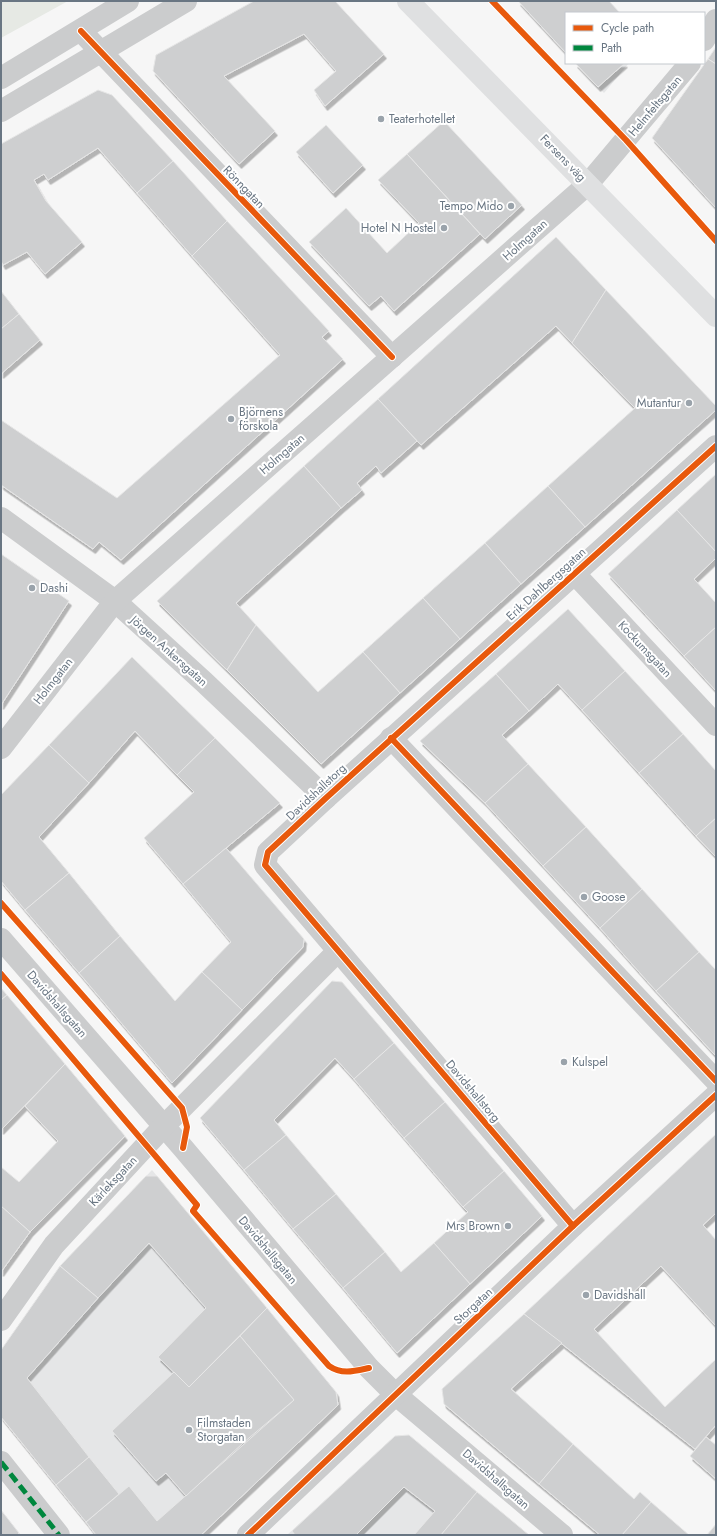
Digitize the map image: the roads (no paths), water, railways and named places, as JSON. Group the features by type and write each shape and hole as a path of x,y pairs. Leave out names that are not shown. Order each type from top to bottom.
{"main road":[{"name":"Fersens väg","path":"408,1 716,316"}],"street":[{"path":"1,78 81,31 128,1"},
{"path":"1,111 186,1"},
{"path":"705,38 716,20"},
{"name":"Rönngatan","path":"81,31 392,357"},
{"name":"Helmfeltsgatan","path":"588,184 689,64"},
{"name":"Holmgatan","path":"1,748 115,601 588,184"},
{"name":"Erik Dahlbergsgatan","path":"391,738 716,446"},
{"name":"Jörgen Ankersgatan","path":"1,518 115,601 204,682 326,798"},
{"name":"Kockumsgatan","path":"574,574 716,725"},
{"path":"391,738 716,1081"},
{"name":"Davidshallstorg","path":"391,738 268,852 265,865 573,1226"},
{"name":"Davidshallsgatan","path":"1,939 163,1126 358,1356 396,1394 562,1535"},
{"name":"Kärleksgatan","path":"1,1320 54,1245 163,1126 338,950"},
{"name":"Storgatan","path":"248,1535 573,1226 716,1096"},
{"path":"1,1462 59,1535"}],"place":[{"name":"Teaterhotellet","path":"381,119"},
{"name":"Tempo Mido","path":"511,206"},
{"name":"Hotel N Hostel","path":"444,228"},
{"name":"Mutantur","path":"689,403"},
{"name":"Björnens förskola","path":"231,419"},
{"name":"Dashi","path":"32,588"},
{"name":"Goose","path":"584,897"},
{"name":"Kulspel","path":"564,1062"},
{"name":"Mrs Brown","path":"508,1226"},
{"name":"Davidshall","path":"586,1295"},
{"name":"Filmstaden Storgatan","path":"189,1430"}]}
